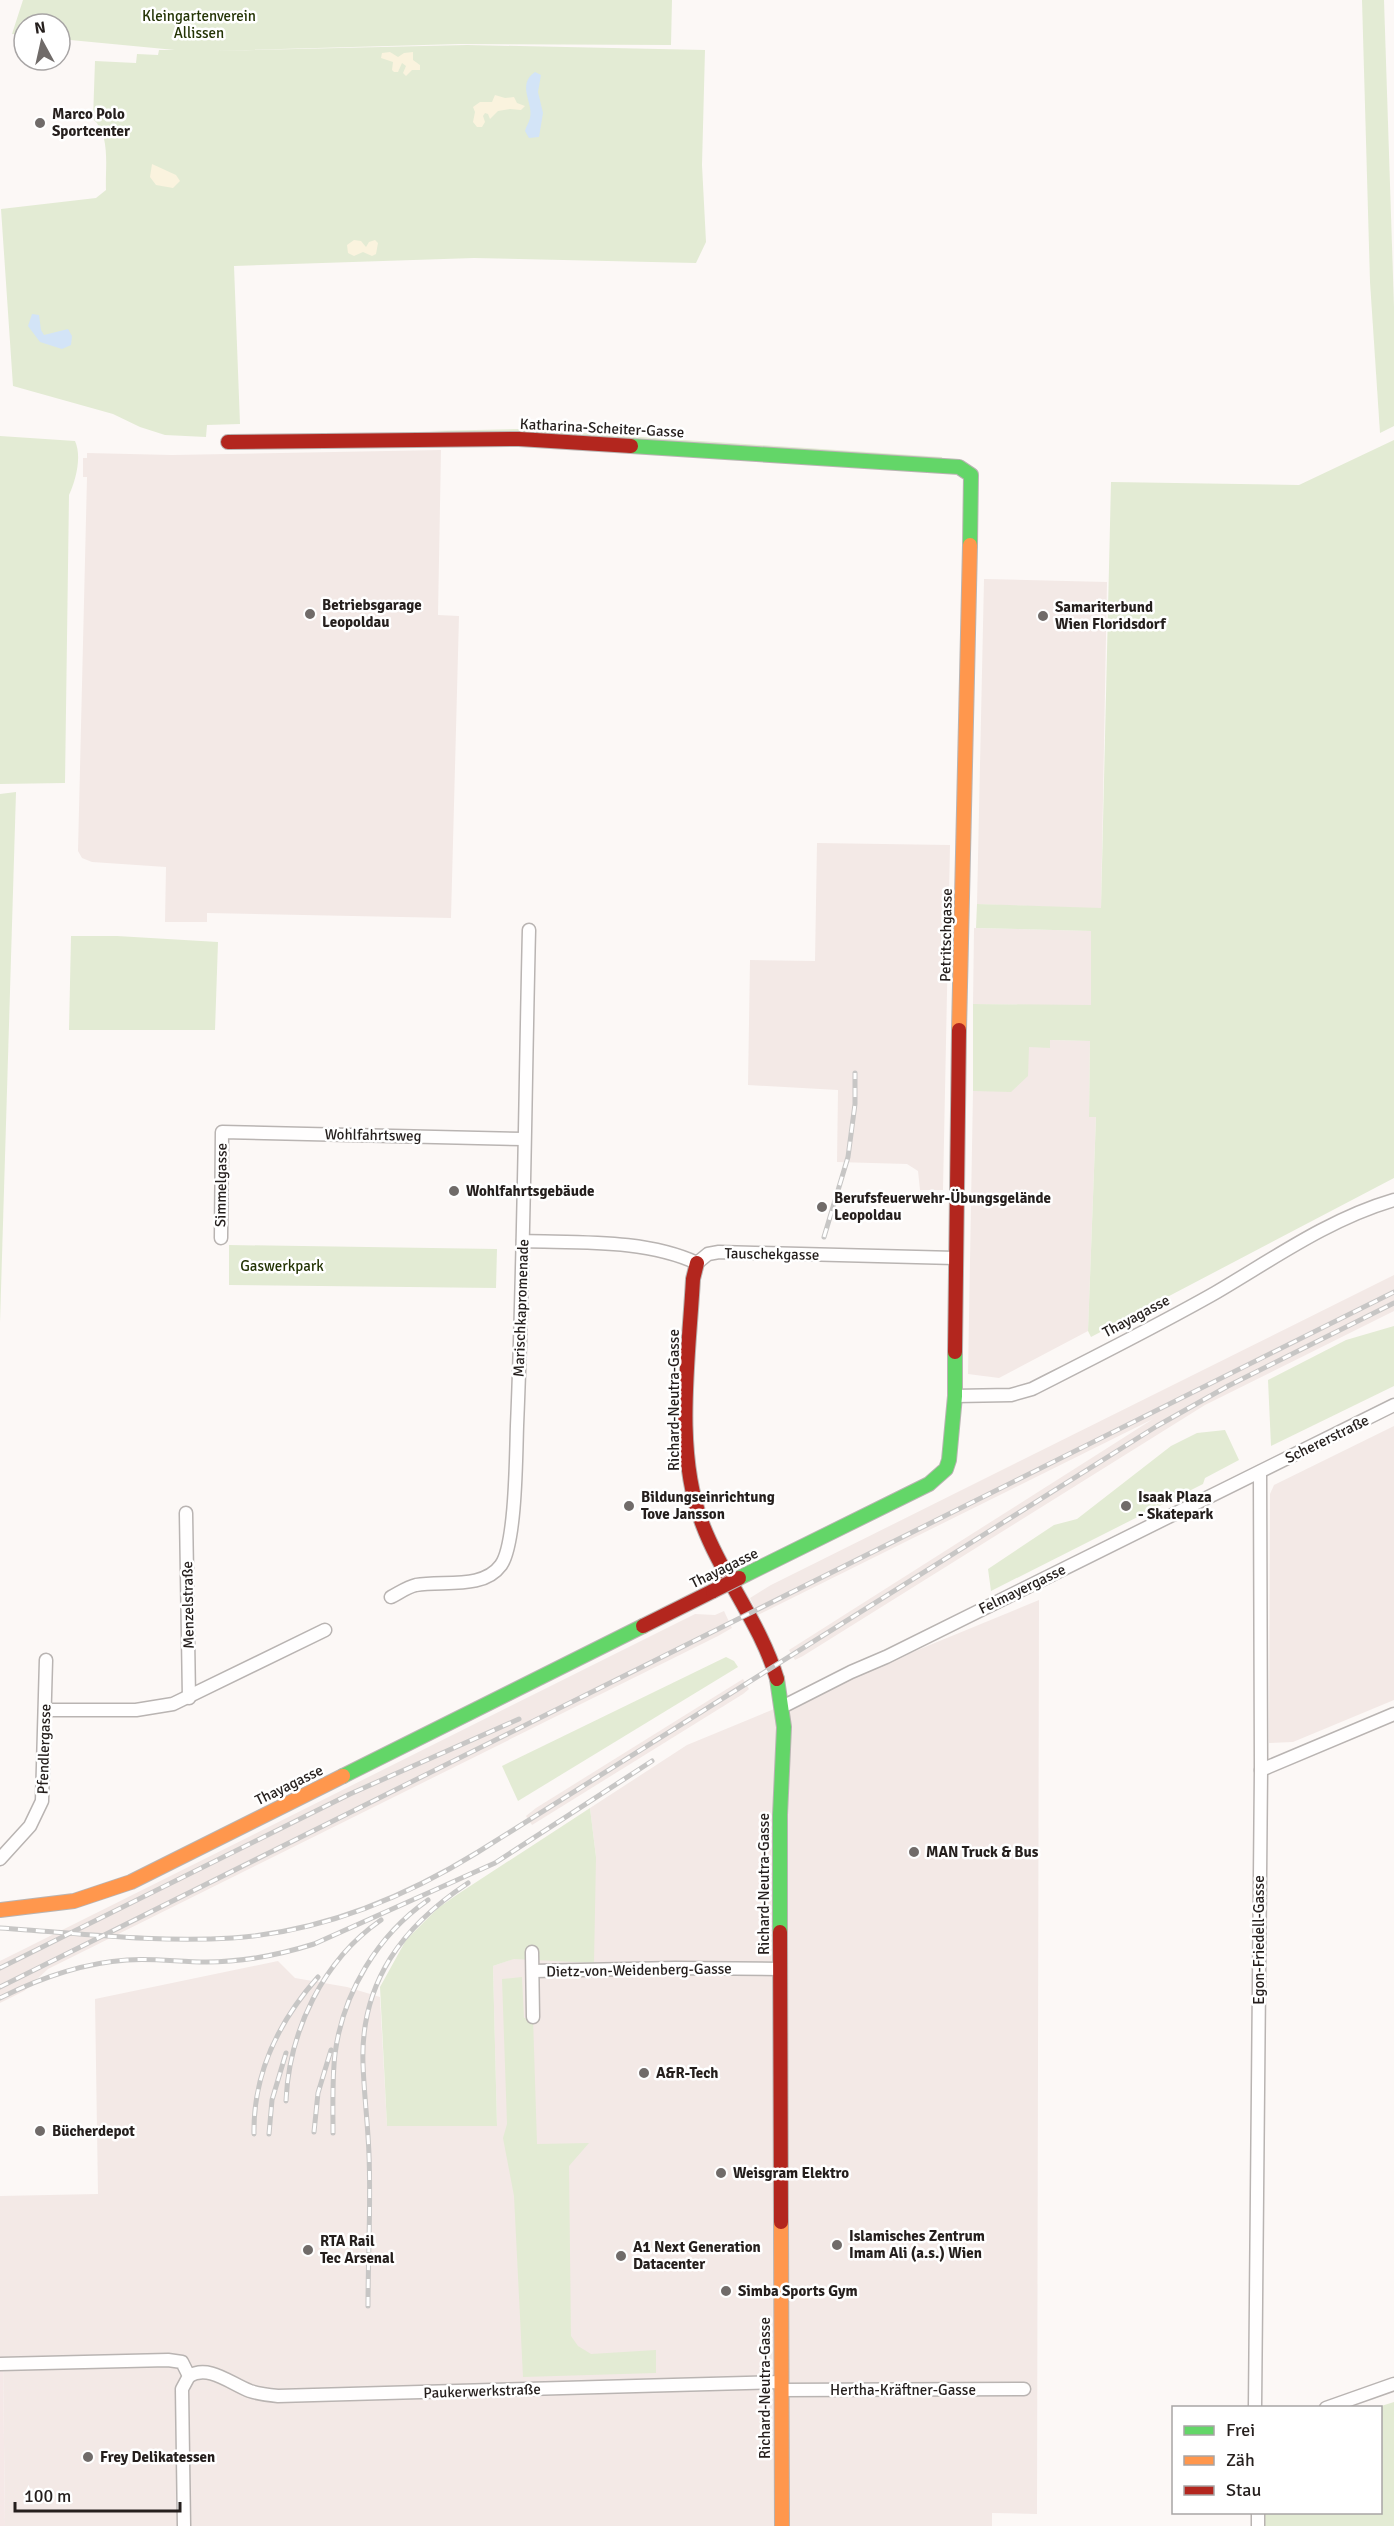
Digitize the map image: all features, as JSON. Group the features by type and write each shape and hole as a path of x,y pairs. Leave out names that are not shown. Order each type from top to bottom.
{"street":[{"name":"Katharina-Scheiter-Gasse","path":"228,442 519,439 959,467 971,475"},
{"name":"Petritschgasse","path":"955,1396 955,1258 971,475"},
{"name":"Marischkapromenade","path":"391,1597 414,1585 468,1582 492,1575 503,1563 511,1524 516,1477 529,930"},
{"name":"Wohlfahrtsweg","path":"222,1132 524,1139"},
{"name":"Simmelgasse","path":"220,1238 222,1132"},
{"name":"Thayagasse","path":"0,1910 74,1901 131,1882 939,1477 946,1469 951,1450 955,1396 1011,1395 1032,1389 1204,1299 1321,1229 1394,1200"},
{"path":"523,1241 599,1244 663,1251 675,1253 697,1263"},
{"name":"Tauschekgasse","path":"697,1263 708,1254 719,1252 955,1258"},
{"name":"Richard-Neutra-Gasse","path":"697,1263 693,1279 688,1445 694,1499 711,1544 769,1657 784,1706 780,1815 782,2526"},
{"name":"Schererstraße","path":"1260,1472 1394,1406"},
{"name":"Felmayergasse","path":"784,1706 1260,1472"},
{"name":"Egon-Friedell-Gasse","path":"1255,2406 1261,1770 1260,1472"},
{"name":"Menzelstraße","path":"186,1513 189,1698"},
{"path":"45,1710 148,1710 172,1704 189,1698 325,1630"},
{"name":"Pfendlergasse","path":"0,1859 30,1826 40,1809 46,1660"},
{"path":"1261,1770 1394,1714"},
{"path":"532,1952 533,2017"},
{"name":"Dietz-von-Weidenberg-Gasse","path":"533,1971 675,1968 780,1970"},
{"path":"0,2364 168,2360 182,2362 189,2376 182,2389 184,2526"},
{"name":"Paukerwerkstraße","path":"189,2376 198,2372 208,2372 257,2393 278,2396 781,2386"},
{"path":"1332,2406 1394,2384"},
{"name":"Hertha-Kräftner-Gasse","path":"781,2386 1024,2389"}],"shaded area":[{"path":"441,450 438,615 459,616 451,918 207,913 207,922 165,922 166,867 92,862 82,858 78,851 87,477 83,477 83,458 87,458 87,453 172,455"},
{"path":"984,579 1107,582 1101,909 977,904"},
{"path":"817,843 950,845 943,1190 920,1190 918,1171 907,1164 837,1162 838,1090 748,1085 750,960 815,961"},
{"path":"974,928 1092,931 1091,1006 973,1004"},
{"path":"1050,1040 1090,1041 1089,1116 1096,1116 1088,1331 999,1378 968,1374 973,1091 978,1091 1029,1047"},
{"path":"1394,1275 1394,1311 1205,1405 803,1656 795,1660 789,1650 1153,1419 758,1615 750,1598 771,1585"},
{"path":"1394,1426 1394,1700 1293,1742 1269,1743 1270,1494 1274,1485"},
{"path":"1039,1600 1037,2514 992,2513 992,2526 5,2526 3,2357 0,2356 0,2196 98,2194 95,1999 278,1961 295,1978 347,1987 380,1997 387,2126 497,2126 493,1966 513,1959 544,1959 596,1857 590,1808 687,1745"},
{"path":"724,1611 732,1628 718,1636 48,1969 24,1991 0,2003 0,1961 695,1614 715,1615"},
{"path":"743,1679 749,1689 743,1694 532,1825 526,1816 536,1808"},
{"path":"0,2356 3,2356 5,2526 0,2526"}],"green space":[{"name":"Kleingartenverein Allissen","path":"23,0 672,0 671,45 459,44 208,51 467,45 705,50 702,165 706,242 696,263 474,258 234,266 240,424 207,425 206,437 165,435 140,427 113,414 13,386 1,209 96,198 106,190 105,142 99,126 93,119 95,61 136,63 137,54 158,55 159,50 175,50 72,40 72,12 19,12"},
{"path":"1362,0 1384,0 1394,307 1394,426 1380,433 1370,282"},
{"path":"520,429 942,457 942,459 429,431"},
{"path":"0,436 75,441 77,447 77,468 69,495 65,783 0,784"},
{"path":"1394,440 1394,1178 1091,1337 1088,1331 1096,1117 1089,1117 1090,1041 1050,1040 1050,1048 1029,1047 1028,1076 1011,1092 973,1091 973,1004 1091,1005 1091,931 976,928 977,904 1101,908 1111,482 1299,485"},
{"path":"16,792 0,1323 0,794"},
{"path":"71,936 117,936 218,942 215,1030 69,1030"},
{"name":"Gaswerkpark","path":"229,1245 497,1249 496,1288 229,1285"},
{"path":"1394,1326 1394,1386 1271,1446 1268,1380 1346,1340"},
{"name":"Isaak Plaza - Skatepark","path":"1225,1430 1239,1460 1205,1478 1203,1484 991,1591 988,1569 1054,1525 1077,1519 1171,1446 1197,1433"},
{"path":"726,1657 734,1661 738,1667 518,1801 502,1766"},
{"path":"590,1808 596,1857 594,1963 514,1959 493,1966 497,2126 387,2126 380,1987 406,1940 438,1908"},
{"path":"522,1977 524,2018 533,2017 537,2144 589,2143 569,2166 571,2336 578,2346 591,2354 656,2350 656,2373 523,2377 514,2196 503,2138 507,2124 502,1979"},
{"path":"1394,2402 1394,2526 1265,2526 1265,2514 1382,2514 1381,2406"}],"sand":[{"path":"390,52 398,57 404,53 413,52 413,60 420,65 420,70 412,70 406,76 403,73 406,66 402,63 398,72 394,72 393,62 381,58 382,53"},
{"path":"495,95 505,98 514,97 517,103 525,106 521,110 498,111 490,119 485,113 483,116 485,122 482,127 477,127 473,122 475,112 473,107 480,102 492,102"},
{"path":"152,164 176,175 180,181 173,188 156,185 150,177"},
{"path":"354,240 361,241 366,247 369,242 375,240 378,243 376,254 372,256 363,252 354,256 348,253 347,245"}],"water":[{"path":"535,72 541,75 538,92 543,113 539,137 529,138 525,131 531,112 526,88 529,77"},
{"path":"32,314 39,315 44,335 68,329 72,336 71,345 62,349 40,342 28,326"}],"railway":[{"path":"824,1237 848,1157 855,1104 855,1073"},
{"path":"0,1987 1394,1292"},
{"path":"0,1928 145,1938 232,1938 265,1935 329,1921 390,1898 478,1852 1157,1426 1228,1386 1394,1303"},
{"path":"0,1968 350,1794 519,1719"},
{"path":"0,1998 46,1978 94,1964 137,1960 234,1961 274,1955 314,1944 495,1863 652,1761"},
{"path":"368,2306 370,2174 363,2064 364,2034 369,2007 378,1982 390,1959 405,1938 424,1918 468,1883"},
{"path":"333,2133 335,2054 346,2009 355,1987 379,1948 410,1914 428,1900"},
{"path":"286,2101 294,2049 313,1999 326,1976 342,1955 360,1936 381,1920"},
{"path":"254,2134 258,2090 271,2050 291,2012 318,1977"},
{"path":"314,2132 318,2093 331,2050"},
{"path":"269,2134 272,2100 286,2053"}],"traffic: fast":[{"path":"631,446 959,467 971,475 970,545"},
{"path":"739,1578 929,1484 946,1469 949,1460 955,1396 955,1352"},
{"path":"343,1776 643,1626"},
{"path":"777,1679 784,1727 780,1815 780,1932"}],"traffic: slow":[{"path":"959,1030 970,545"},
{"path":"0,1910 74,1901 131,1882 343,1776"},
{"path":"781,2222 782,2526"}],"traffic: jam":[{"path":"228,442 519,439 631,446"},
{"path":"955,1352 959,1030"},
{"path":"697,1263 693,1279 686,1402 688,1465 693,1495 710,1543 752,1620 777,1679"},
{"path":"713,1591 739,1578"},
{"path":"643,1626 713,1591"},
{"path":"780,1932 781,2222"}],"place":[{"name":"Marco Polo Sportcenter","path":"40,123"},
{"name":"Betriebsgarage Leopoldau","path":"310,614"},
{"name":"Samariterbund Wien Floridsdorf","path":"1043,616"},
{"name":"Wohlfahrtsgebäude","path":"454,1191"},
{"name":"Berufsfeuerwehr-Übungsgelände Leopoldau","path":"822,1207"},
{"name":"Bildungseinrichtung Tove Jansson","path":"629,1506"},
{"name":"Isaak Plaza - Skatepark","path":"1126,1506"},
{"name":"MAN Truck & Bus","path":"914,1852"},
{"name":"A&R-Tech","path":"644,2073"},
{"name":"Bücherdepot","path":"40,2131"},
{"name":"Weisgram Elektro","path":"721,2173"},
{"name":"Islamisches Zentrum Imam Ali (a.s.) Wien","path":"837,2245"},
{"name":"RTA Rail Tec Arsenal","path":"308,2250"},
{"name":"A1 Next Generation Datacenter","path":"621,2256"},
{"name":"Simba Sports Gym","path":"726,2291"},
{"name":"Frey Delikatessen","path":"88,2457"}]}
